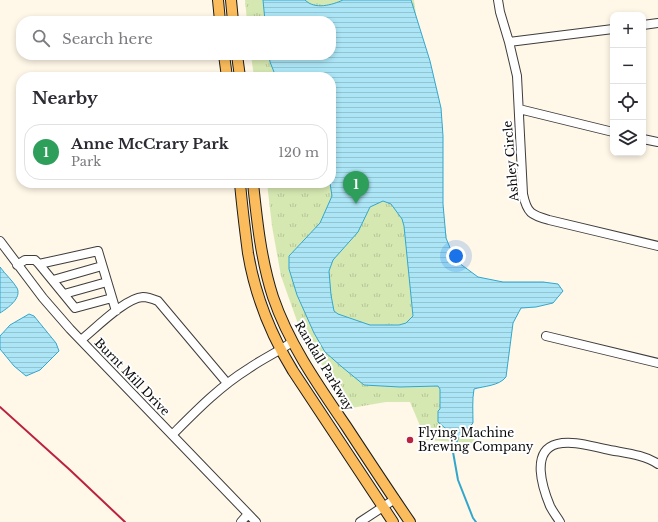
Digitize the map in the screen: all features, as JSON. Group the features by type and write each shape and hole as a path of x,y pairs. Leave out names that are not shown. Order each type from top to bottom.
{"main road":[{"path":"218,0 220,16"},
{"path":"231,0 233,16"},
{"path":"225,60 226,72"},
{"path":"238,60 239,72"},
{"path":"241,188 248,254 254,282 268,321 281,350 304,388 394,522"},
{"name":"Randall Parkway","path":"254,188 261,246 267,277 279,313 292,342 303,361 410,522"}],"street":[{"name":"Ashley Circle","path":"498,0 517,76 523,194 528,210 532,214 543,218 658,246"},
{"path":"646,25 658,23"},
{"path":"509,42 610,29"},
{"path":"519,109 610,131"},
{"path":"646,140 658,142"},
{"name":"Burnt Mill Drive","path":"0,241 43,298 81,340 256,522"},
{"path":"39,264 98,251 116,311"},
{"path":"17,265 25,260 35,260 75,308 112,298"},
{"path":"53,280 102,266"},
{"path":"64,294 107,282"},
{"path":"81,340 122,306 134,299 144,297 151,299 158,302 227,383"},
{"path":"546,336 658,363"},
{"path":"172,435 227,383 292,342"},
{"path":"560,522 550,506 541,472 544,454 552,446 559,444 579,444 640,456 658,464"},
{"path":"360,522 395,499"},
{"path":"241,522 248,514"}],"green space":[{"path":"245,0 414,0 475,443 426,440 410,402 386,402 351,408 302,335 281,276 272,226 268,188 336,188 336,72 253,72 252,60 336,60 336,16 247,16"}],"water":[{"path":"263,0 305,0 314,5 324,6 343,0 411,0 430,61 441,108 443,136 443,204 446,238 455,260 478,277 503,282 543,282 558,284 563,291 553,303 536,307 521,308 513,323 506,377 495,384 474,389 473,423 458,439 438,422 438,411 440,409 440,389 438,386 400,387 364,385 325,352 314,333 297,295 289,269 289,256 320,223 332,196 331,188 336,188 336,72 274,72 270,60 336,60 336,16 265,16","holes":["383,201 391,204 402,219 413,316 406,323 399,325 370,325 338,314 334,311 331,295 329,271 333,260 358,232 370,207"]},
{"path":"0,267 17,288 18,295 7,308 0,313"},
{"path":"29,314 34,316 56,343 59,351 40,370 26,376 14,366 0,349 0,336 10,325"}],"waterway":[{"path":"458,438 453,452 458,480 476,522"}],"railway":[{"path":"0,407 125,522"}],"place":[{"name":"Anne McCrary Park","path":"356,204"},
{"name":"Flying Machine Brewing Company","path":"410,440"}]}
